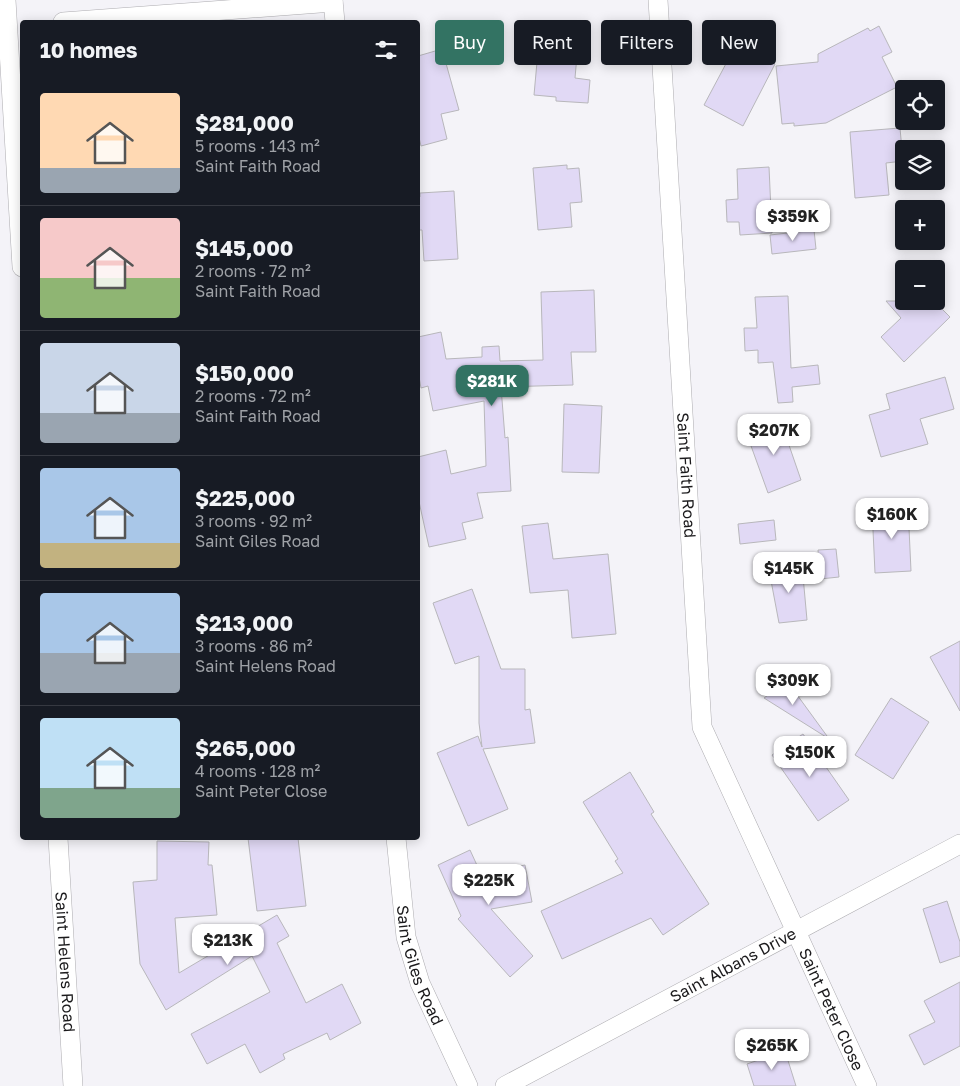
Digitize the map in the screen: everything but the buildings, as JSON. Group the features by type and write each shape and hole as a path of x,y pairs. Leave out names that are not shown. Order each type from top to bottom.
{"street":[{"path":"6,0 15,26 20,198"},
{"name":"Saint Faith Road","path":"658,0 702,727 739,812 796,931"},
{"path":"89,20 333,1 335,20"},
{"name":"Saint Helens Road","path":"58,840 73,1086"},
{"name":"Saint Giles Road","path":"396,840 406,937 420,983 468,1086"},
{"name":"Saint Albans Drive","path":"505,1086 960,844"},
{"name":"Saint Peter Close","path":"796,931 867,1086"}]}
